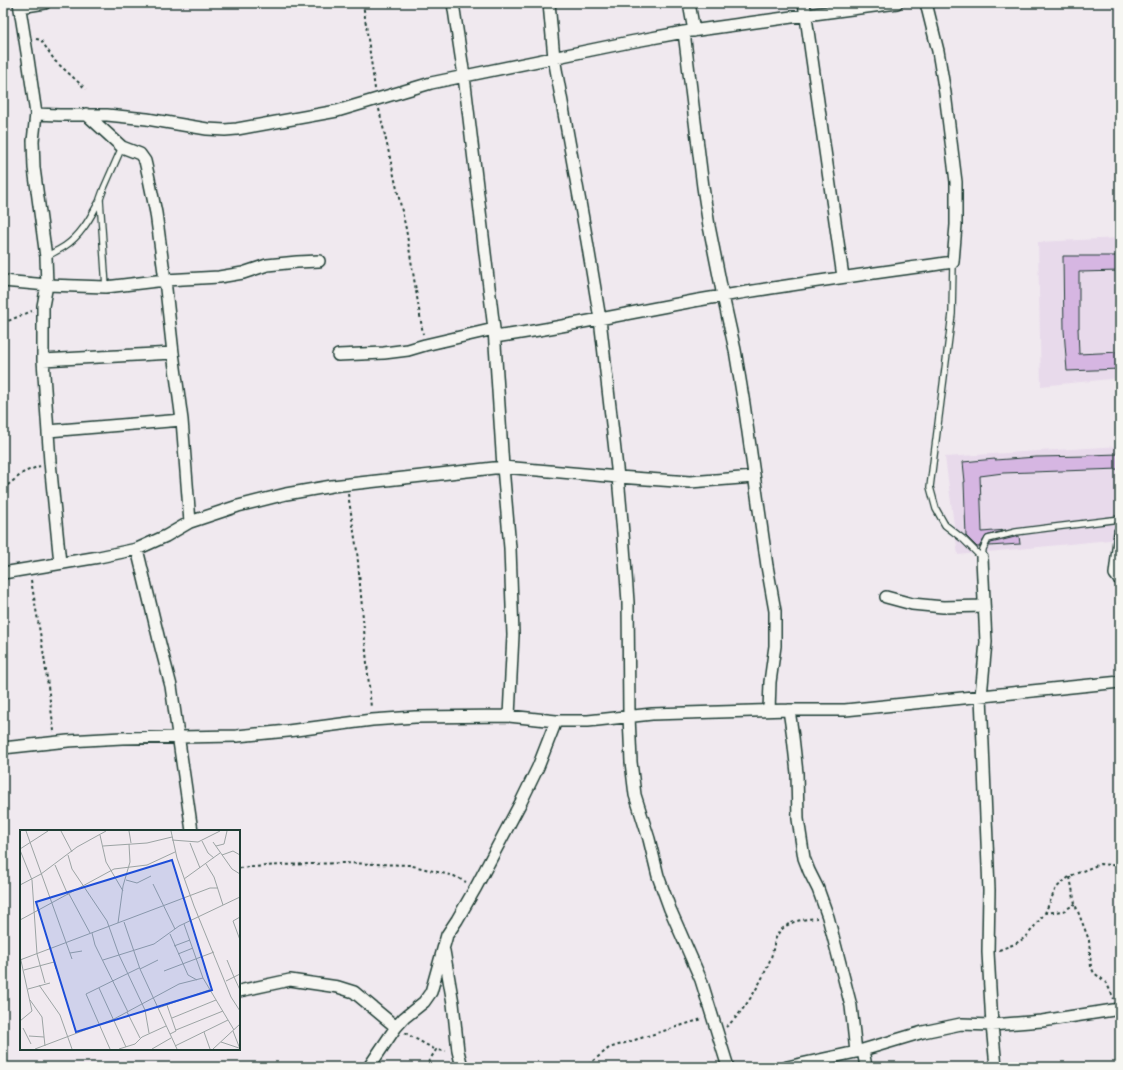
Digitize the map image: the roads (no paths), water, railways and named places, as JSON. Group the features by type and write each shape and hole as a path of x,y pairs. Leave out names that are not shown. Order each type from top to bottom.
{"street":[{"path":"45,3 20,5 36,114 33,141 34,161 46,257 47,285 43,306 43,360 50,462 60,563"},
{"path":"454,3 495,333 503,467 510,548 513,635 509,716"},
{"path":"549,3 554,58 600,319 618,477 628,602 631,762 636,795 658,876 670,909 701,980 728,1067"},
{"path":"689,3 689,32 703,187 709,226 735,350 775,611 775,646 770,682 770,711"},
{"path":"804,3 843,277"},
{"path":"36,114 125,116 207,129 226,130 256,126 337,110 431,83 630,42 689,32 898,3"},
{"path":"338,355 384,353 408,350 425,345 495,333 600,319 723,296 843,277 953,262 956,225 956,182 945,93 938,51 926,3"},
{"path":"86,114 122,147 140,154 145,161 156,213 165,280 182,420 190,522"},
{"path":"3,281 47,285 106,287 165,280 219,277 243,273 267,265 319,261"},
{"path":"43,360 173,353"},
{"path":"48,430 182,420"},
{"path":"3,573 99,558 137,549 166,536 190,522 238,506 286,494 346,484 503,467 690,482 754,477"},
{"path":"1120,532 1115,574 1120,579"},
{"path":"137,549 171,686 192,830"},
{"path":"982,558 986,642 981,696 989,890 988,952 996,1067"},
{"path":"886,597 912,604 943,607 984,606"},
{"path":"3,748 122,738 237,736 372,720 415,717 509,716 556,721 588,721 629,716 690,712 845,710 1120,682"},
{"path":"789,710 797,774 798,819 804,858 809,872 818,888 828,917 860,1051 866,1067"},
{"path":"369,1067 396,1027 404,1018 424,1002 431,992 447,935 476,887 521,802 535,774 556,721"},
{"path":"443,947 453,1003 458,1051 462,1067"},
{"path":"240,991 290,980 338,987 354,992 396,1027"},
{"path":"787,1067 860,1051 931,1030 961,1024 992,1025 1042,1021 1120,1009"}],"lane":[{"path":"46,257 66,245 77,235 90,218 100,199 122,147"},
{"path":"100,199 106,287"},
{"path":"953,262 952,314 930,487 936,509 945,525 963,539 982,558"},
{"path":"982,558 983,549 988,539 1016,532 1120,519"}]}
